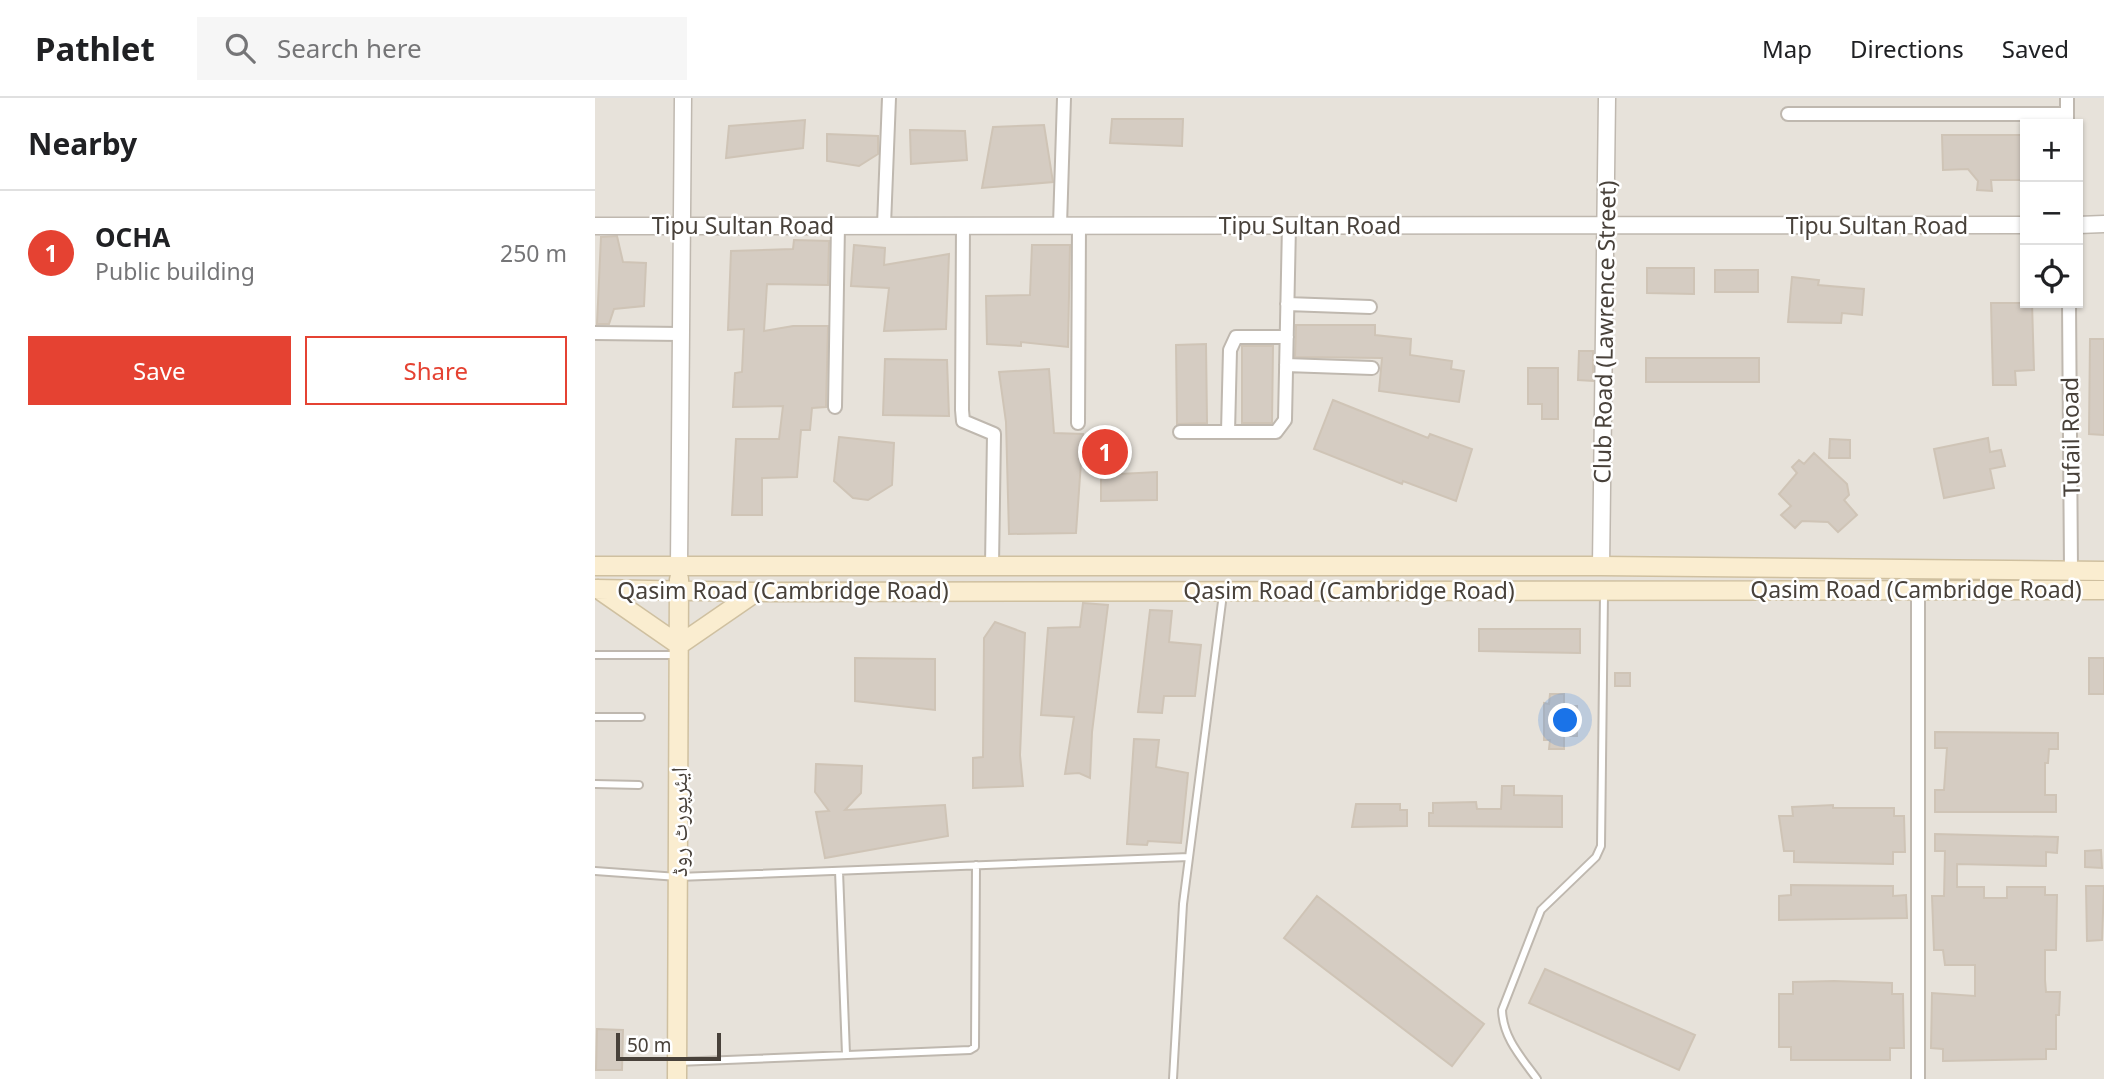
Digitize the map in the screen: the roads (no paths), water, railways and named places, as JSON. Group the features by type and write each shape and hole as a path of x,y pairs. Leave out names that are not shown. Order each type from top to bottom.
{"main road":[{"name":"ایئرپورٹ روڈ","path":"677,1070 680,565"},
{"name":"Qasim Road (Cambridge Road)","path":"595,566 1601,566 2104,571"},
{"name":"Qasim Road (Cambridge Road)","path":"597,589 756,592 2104,590"},
{"path":"597,589 679,650 756,592"}],"street":[{"path":"680,565 683,98"},
{"path":"884,225 889,98"},
{"path":"1060,225 1064,98"},
{"name":"Club Road (Lawrence Street)","path":"1601,566 1607,98"},
{"path":"1788,114 2067,119 2067,98"},
{"path":"2083,225 2104,224"},
{"path":"835,407 838,225"},
{"path":"963,225 962,410 963,421 994,434 992,565"},
{"path":"1078,423 1079,225"},
{"path":"1180,432 1276,432 1282,428 1289,225"},
{"name":"Tipu Sultan Road","path":"595,226 2020,225"},
{"path":"1287,304 1370,307"},
{"name":"Tufail Road","path":"2069,308 2071,571"},
{"path":"595,333 681,334"},
{"path":"1228,432 1230,350 1236,337 1287,337"},
{"path":"1286,365 1372,368"},
{"path":"1918,590 1918,1079"}],"lane":[{"path":"1537,1079 1508,1039 1503,1026 1502,1010 1541,910 1596,857 1601,846 1604,589"},
{"path":"1173,1079 1183,904 1224,590"},
{"path":"595,655 679,650"},
{"path":"595,717 641,717"},
{"path":"595,784 639,785"},
{"path":"595,871 678,877 1189,857"},
{"path":"677,1070 846,1054 970,1050 975,1047 976,865"},
{"path":"839,871 846,1054"}],"place":[{"name":"OCHA","path":"1105,452"}]}
